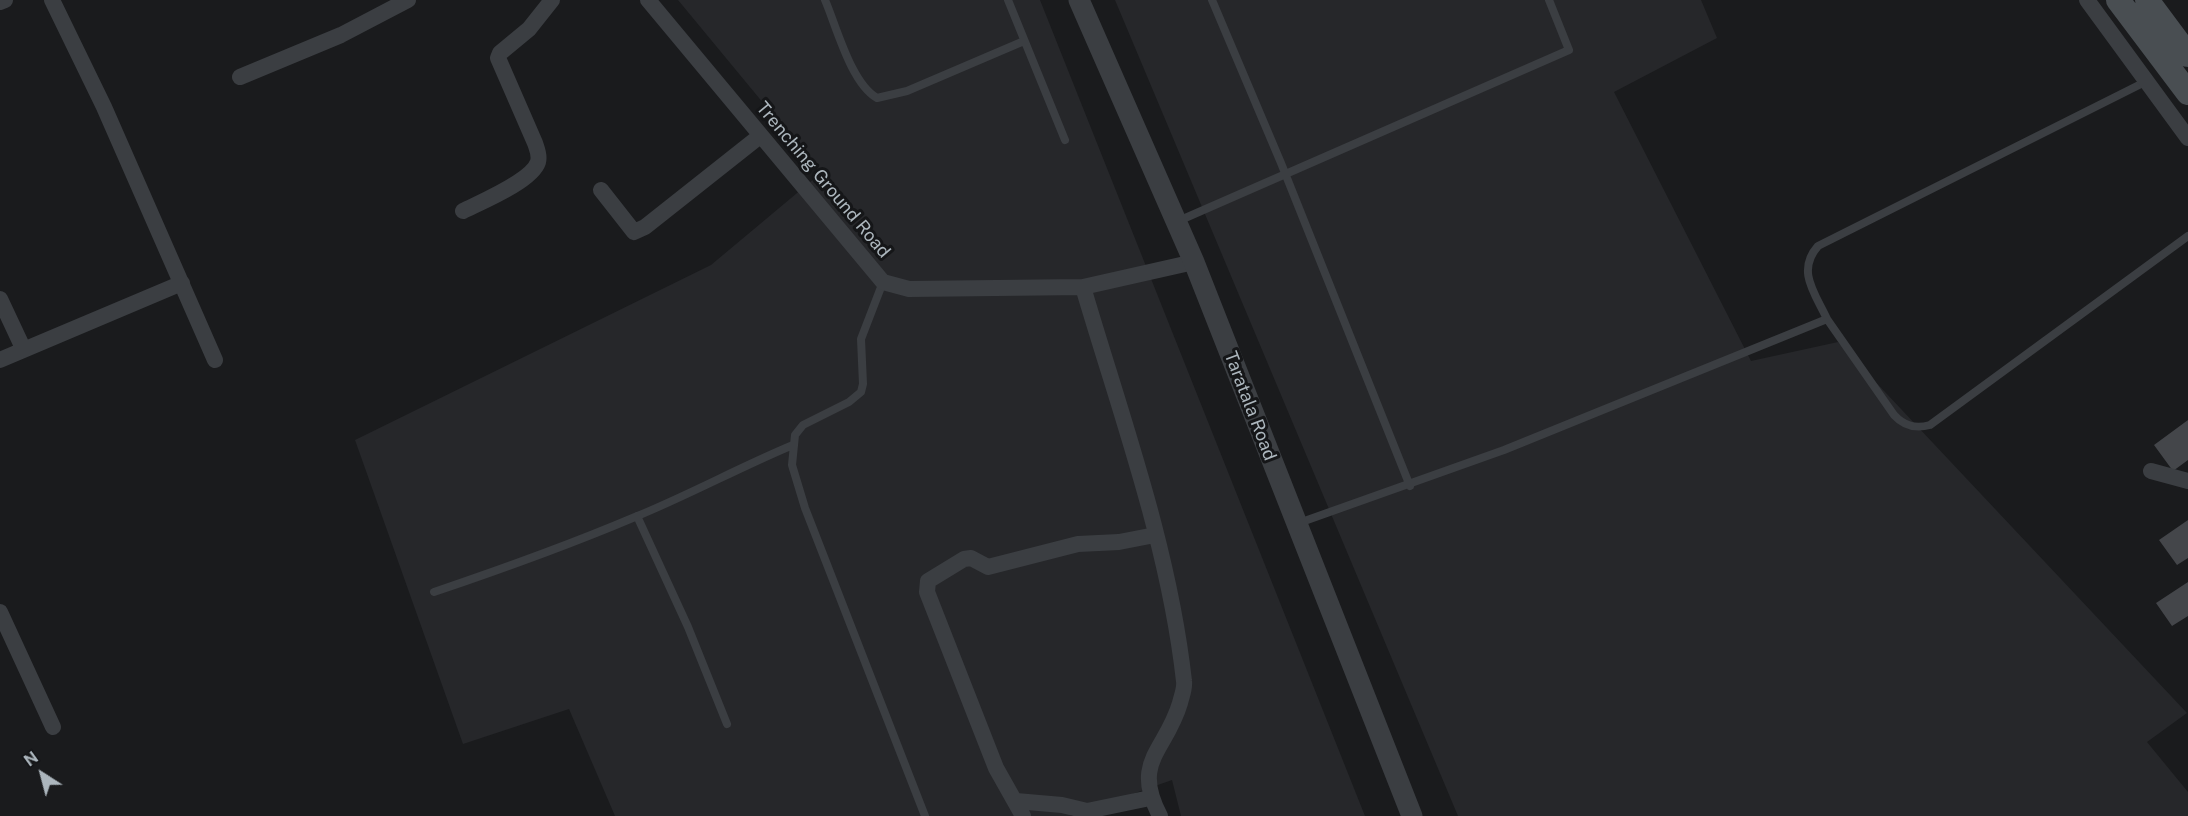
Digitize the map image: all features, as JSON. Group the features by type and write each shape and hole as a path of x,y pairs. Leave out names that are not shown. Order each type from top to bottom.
{"main road":[{"path":"2118,0 2188,93"},
{"path":"2147,0 2188,55"}],"street":[{"path":"0,2 5,0"},
{"path":"52,0 104,107 215,360"},
{"path":"240,77 340,35 408,0"},
{"path":"463,211 516,184 537,166 539,153 536,143 498,58 500,53 529,29 552,0"},
{"name":"Trenching Ground Road","path":"648,0 883,282 909,289 1083,287 1194,262"},
{"name":"Taratala Road","path":"1079,0 1194,262 1412,816"},
{"path":"2087,0 2188,138"},
{"path":"601,190 634,232 645,227 760,136"},
{"path":"0,360 23,348 182,284"},
{"path":"1083,287 1155,535 1178,623 1185,686 1178,711 1159,744 1147,777 1150,798 1160,816"},
{"path":"0,299 23,348"},
{"path":"2151,471 2188,481"},
{"path":"1150,798 1087,811 1062,805 1020,809 988,751 927,592 928,581 971,558 988,567 1078,544 1111,543 1155,535"},
{"path":"0,612 53,727"}],"lane":[{"path":"825,0 859,81 869,93 877,98 907,91 1024,40"},
{"path":"1008,0 1065,140"},
{"path":"1212,0 1286,175 1410,486"},
{"path":"1176,222 1569,50 1549,0"},
{"path":"2145,82 1818,246 1809,256 1806,274 1827,320 1893,415 1901,423 1923,427 1942,419 2188,236"},
{"path":"883,282 861,339 863,384 861,392 849,402 803,424 795,435 792,465 805,508 925,816"},
{"path":"1296,525 1410,486 1827,320"},
{"path":"434,592 516,564 637,516 742,465 793,444"},
{"path":"637,516 688,627 727,724"}],"shaded area":[{"path":"678,0 1040,0 1365,816 1181,816 1172,780 1070,816 615,816 569,709 463,744 355,440 711,265 821,173"},
{"path":"1115,0 1701,0 1717,38 1614,92 1751,361 1838,342 2187,713 2147,742 2188,792 2188,816 1458,816"}],"building":[{"path":"2188,420 2188,460 2173,471 2154,445"},
{"path":"2188,520 2188,558 2177,565 2159,540"},
{"path":"2188,582 2188,616 2172,626 2156,603"}]}
